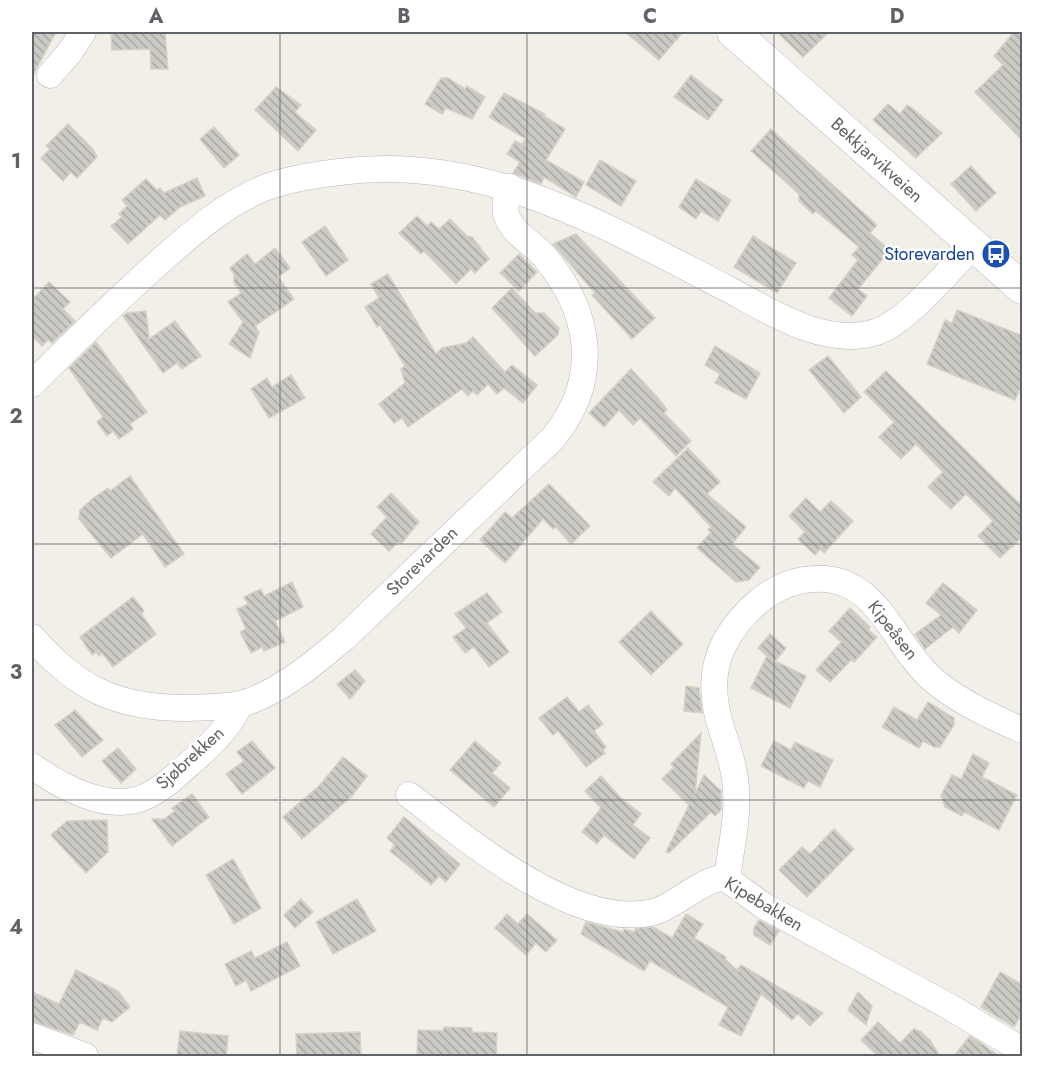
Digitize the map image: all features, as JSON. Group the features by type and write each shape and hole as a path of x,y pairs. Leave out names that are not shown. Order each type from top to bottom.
{"street":[{"path":"50,75 70,52 83,32"},
{"name":"Bekkjarvikveien","path":"733,32 1023,288"},
{"path":"32,384 189,237 231,206 264,189 320,174 388,167 447,172 510,187 593,222 785,319 831,334 867,335 891,325 973,246"},
{"name":"Storevarden","path":"32,637 53,662 72,677 116,700 143,706 173,708 240,704 285,682 318,660 344,638 553,438 572,411 578,398 585,363 579,313 558,273 509,220 506,199 510,187"},
{"name":"Kipeåsen","path":"727,879 737,796 731,760 718,725 715,705 716,670 726,639 743,617 766,596 786,585 821,578 836,580 853,588 880,609 930,677 962,701 1023,730"},
{"name":"Sjøbrekken","path":"32,766 57,782 107,800 127,802 143,798 170,781 202,753 226,727 240,704"},
{"name":"Kipebakken","path":"409,795 492,859 543,889 581,904 611,911 652,912 677,903 710,881 722,877 727,879 764,906 930,996 1023,1050"},
{"path":"32,1036 85,1056"}],"building":[{"path":"32,32 56,32 32,77"},
{"path":"111,32 165,32 168,69 151,69 150,49 112,50"},
{"path":"625,32 683,32 659,60"},
{"path":"777,32 829,32 803,57"},
{"path":"1014,32 1023,32 1023,141 975,92 1003,65 994,56"},
{"path":"691,75 723,100 708,120 674,97"},
{"path":"441,78 448,78 465,89 467,86 485,97 472,119 446,108 442,114 425,104"},
{"path":"276,87 301,105 295,112 316,130 298,151 255,110"},
{"path":"504,93 545,114 544,116 565,129 546,160 584,182 576,197 544,177 541,184 513,173 520,162 507,154 515,141 529,148 522,144 526,139 489,117"},
{"path":"888,104 900,114 907,105 942,133 916,158 873,120"},
{"path":"68,124 92,148 97,157 77,178 71,172 63,181 41,158 50,149 46,146"},
{"path":"214,127 239,155 224,168 200,139"},
{"path":"771,129 877,225 870,233 890,250 858,289 867,296 852,316 829,298 858,260 852,255 859,247 816,211 813,214 799,201 799,194 751,151"},
{"path":"600,160 636,181 621,206 586,185"},
{"path":"971,166 996,193 976,211 951,184"},
{"path":"197,178 205,196 180,207 165,220 160,215 128,244 111,226 122,217 119,214 127,206 122,200 146,179 157,190 160,188 164,193"},
{"path":"696,179 731,200 718,221 701,211 696,219 679,207"},
{"path":"417,216 427,226 431,222 439,229 450,219 467,236 472,237 489,259 475,273 471,269 456,284 424,251 421,254 399,233"},
{"path":"325,226 348,260 326,276 302,242"},
{"path":"576,234 655,318 632,339 592,295 595,293 553,244"},
{"path":"753,236 796,263 777,293 734,267"},
{"path":"275,248 290,268 278,277 294,299 255,326 259,332 250,358 229,344 243,322 228,302 241,293 234,282 234,274 230,268 247,254 255,264"},
{"path":"519,254 537,272 519,291 500,273"},
{"path":"388,274 436,354 442,348 466,343 473,337 505,372 512,365 537,385 523,403 504,388 497,394 488,384 477,395 473,391 468,396 462,389 408,427 402,418 394,423 379,404 405,383 401,369 405,366 380,325 377,327 365,307 379,298 371,284"},
{"path":"49,282 70,302 63,309 75,321 52,343 48,340 42,346 32,336 32,300"},
{"path":"512,288 535,313 544,313 559,328 558,335 535,356 492,308"},
{"path":"957,310 1023,336 1023,382 1015,400 927,364 945,320 952,323"},
{"path":"146,311 149,339 175,321 201,356 182,369 177,363 163,373 123,316 127,313"},
{"path":"96,342 147,412 130,424 133,429 119,439 113,431 107,436 97,422 103,417 69,368"},
{"path":"715,346 760,373 746,399 715,383 720,374 705,365"},
{"path":"828,356 861,397 844,413 809,370"},
{"path":"631,369 659,399 667,410 664,413 691,441 676,456 640,418 633,425 619,410 604,427 589,413"},
{"path":"886,371 1023,507 1023,536 1000,558 978,536 993,521 966,494 951,509 928,487 943,472 916,444 901,459 879,437 894,422 864,392"},
{"path":"291,375 305,398 269,418 251,389 267,378 272,387"},
{"path":"688,448 720,482 707,494 746,527 732,544 760,567 749,580 736,582 697,548 711,532 708,530 711,527 675,488 669,496 653,482"},
{"path":"130,476 184,554 165,567 143,534 111,558 79,519 80,510 92,499 108,488 110,491"},
{"path":"549,484 590,526 571,544 556,527 553,529 543,519 505,563 480,540 505,512 512,518"},
{"path":"391,493 419,522 401,544 398,542 389,551 371,534 387,517 377,507"},
{"path":"806,498 820,512 831,501 853,521 824,553 820,549 815,555 798,539 805,532 789,516"},
{"path":"292,582 303,607 275,621 285,642 264,651 262,647 251,653 240,632 246,629 237,609 248,604 244,597 261,589 264,596"},
{"path":"943,583 977,610 959,633 953,627 925,649 915,634 941,615 926,603"},
{"path":"487,593 502,612 487,623 509,652 489,667 474,647 465,653 453,637 466,628 455,614"},
{"path":"133,597 144,611 141,614 156,634 113,667 102,653 99,656 96,652 92,655 80,637"},
{"path":"850,608 870,627 868,630 877,637 854,662 851,660 830,682 816,670 841,642 829,631"},
{"path":"651,611 683,644 651,675 619,642"},
{"path":"770,634 786,648 775,661 806,676 790,708 751,688 767,656 758,648"},
{"path":"355,670 365,681 350,699 337,684"},
{"path":"686,686 699,688 702,713 684,711"},
{"path":"567,697 579,712 588,705 603,724 594,731 606,747 603,750 605,753 586,767 558,731 553,735 539,718"},
{"path":"928,702 954,718 954,725 940,747 934,747 923,741 919,748 882,727 894,707 917,720"},
{"path":"75,710 103,740 82,757 55,725"},
{"path":"701,733 695,794 704,775 721,791 721,810 715,816 711,812 669,853 666,852 689,805 662,779 674,767 671,764"},
{"path":"252,741 275,768 242,794 226,774 244,761 237,752"},
{"path":"475,741 501,763 492,773 510,788 494,807 450,770"},
{"path":"774,741 791,750 795,742 833,760 820,787 808,781 804,788 761,766"},
{"path":"118,748 136,769 121,783 102,761"},
{"path":"973,754 989,763 982,777 1017,795 999,830 964,812 962,816 945,807 941,795 952,775 961,779"},
{"path":"343,757 367,776 352,796 302,839 283,817 320,785"},
{"path":"601,776 622,799 641,814 633,825 650,838 634,859 604,835 597,844 582,832 601,808 585,791"},
{"path":"192,794 209,817 172,846 152,819 164,819 175,811 172,808"},
{"path":"404,817 460,864 446,882 439,876 431,885 390,851 395,845 387,838"},
{"path":"107,820 108,852 86,873 51,835 67,821"},
{"path":"834,829 854,849 807,897 779,870 802,847 810,854"},
{"path":"233,859 261,908 234,924 206,875"},
{"path":"301,899 313,912 295,928 284,915"},
{"path":"357,899 376,931 333,954 316,922"},
{"path":"507,914 518,924 527,914 557,940 546,952 536,943 526,955 495,928"},
{"path":"686,914 703,924 694,938 726,957 725,959 739,972 737,970 741,965 823,1013 810,1026 798,1014 792,1020 761,994 741,1036 719,1025 728,1007 650,961 644,971 581,934 586,922 623,932 624,929 634,932 636,928 653,927 672,938"},
{"path":"759,920 779,931 770,945 754,935 754,928"},
{"path":"287,942 300,966 251,991 246,980 236,986 225,964 251,951 255,958"},
{"path":"76,970 118,991 130,1007 112,1022 103,1018 97,1030 80,1022 73,1035 32,1021 32,992 59,1004"},
{"path":"1000,972 1023,985 1023,1012 1014,1027 981,1007"},
{"path":"858,992 872,1006 866,1025 848,1010"},
{"path":"878,1022 900,1043 914,1029 921,1032 930,1040 940,1056 878,1056 861,1040"},
{"path":"444,1027 472,1028 472,1032 497,1033 496,1056 417,1056 418,1030 443,1031"},
{"path":"180,1031 228,1036 226,1056 177,1056"},
{"path":"360,1032 361,1056 297,1056 296,1034"},
{"path":"970,1036 984,1045 999,1056 954,1056"}],"place":[{"name":"Storevarden","path":"996,254"}]}
